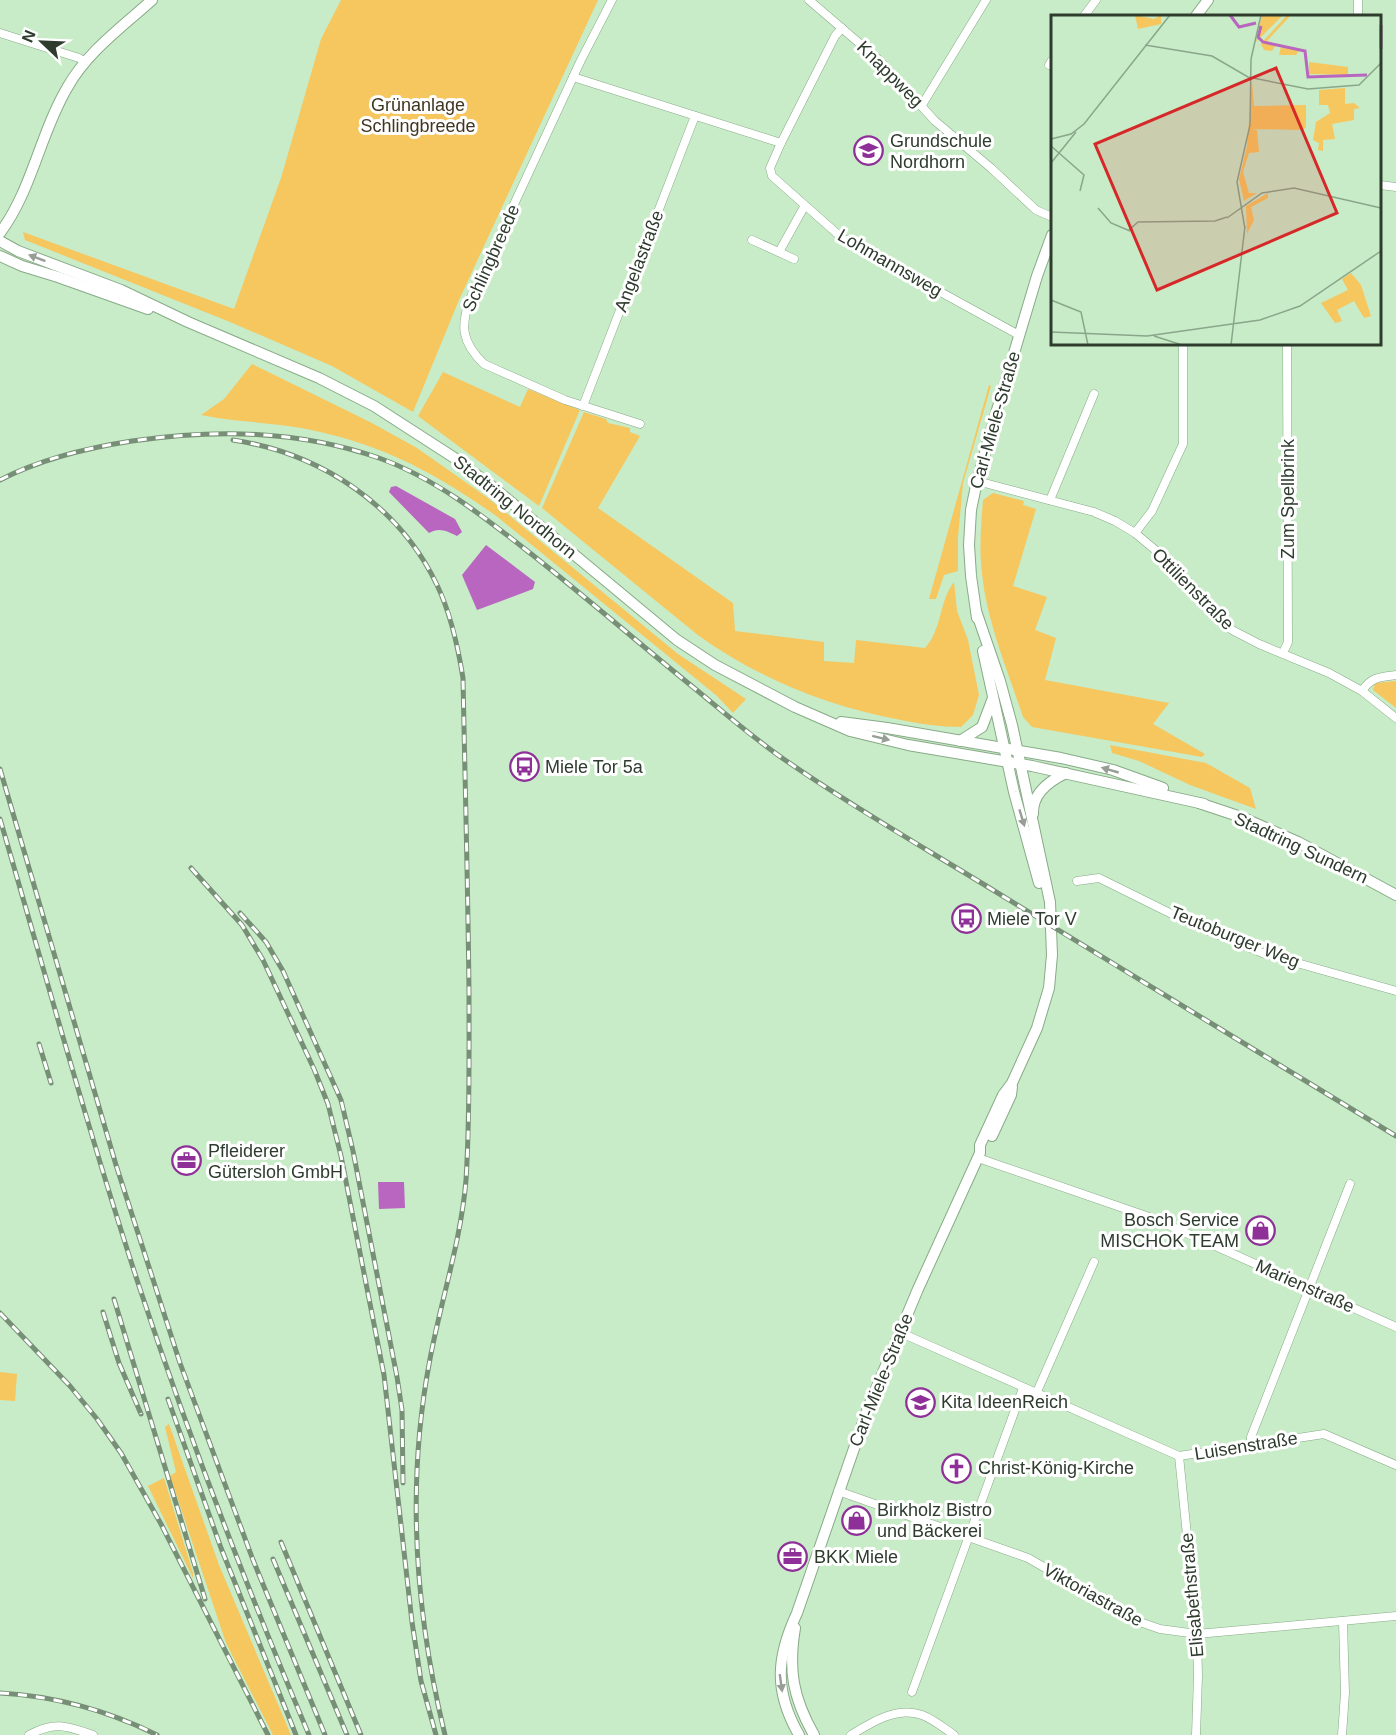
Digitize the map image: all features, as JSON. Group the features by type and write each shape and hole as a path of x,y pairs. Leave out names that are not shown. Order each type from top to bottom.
{"street":[{"path":"0,233 23,192 59,102 85,62 152,0"},
{"name":"Schlingbreede","path":"612,0 573,77 471,297 464,322 467,343 484,364 583,406 640,424"},
{"name":"Knappweg","path":"809,0 880,61 935,121 1036,210 1051,216"},
{"path":"922,105 986,0"},
{"path":"1085,15 1096,0"},
{"path":"1197,15 1208,0"},
{"name":"Lohmannsweg","path":"842,28 781,143 770,168 772,176 804,207 842,238 1019,335"},
{"path":"0,33 79,58 85,62"},
{"path":"573,77 781,143"},
{"name":"Angelastraße","path":"583,406 695,116"},
{"path":"1381,185 1396,187"},
{"path":"779,252 804,207"},
{"path":"752,240 794,259"},
{"name":"Carl-Miele-Straße","path":"1051,240 1040,266 977,481 971,510 969,545 970,576 976,611 1004,749 1044,903 1051,918"},
{"name":"Stadtring Nordhorn","path":"0,242 121,290 188,322 319,378 392,417 453,457 494,488 677,640 714,665 795,707 850,731 908,745 1020,764"},
{"name":"Stadtring Nordhorn","path":"0,256 22,266 188,322"},
{"path":"1135,533 1152,511 1183,444 1183,345"},
{"name":"Zum Spellbrink","path":"1283,653 1288,642 1287,345"},
{"path":"1050,500 1094,394"},
{"name":"Ottilienstraße","path":"977,481 1094,512 1115,521 1135,533 1166,559 1232,630 1259,644 1329,673 1362,691 1396,718"},
{"name":"Carl-Miele-Straße","path":"799,1735 785,1704 779,1671 780,1658 788,1632 797,1613 868,1408 899,1332 979,1155 980,1145 1037,1028 1049,988 1052,955 1050,902 1000,681 976,611"},
{"path":"1362,691 1368,681 1375,677 1396,675"},
{"path":"960,741 982,727 994,696"},
{"name":"Stadtring Nordhorn","path":"826,720 1004,749"},
{"name":"Stadtring Sundern","path":"1004,749 1061,758 1113,770 1241,817 1298,842 1396,895"},
{"name":"Stadtring Sundern","path":"1020,764 1204,804"},
{"path":"1034,826 1033,809 1044,786 1066,773"},
{"name":"Teutoburger Weg","path":"1077,881 1099,878 1192,924 1265,954 1396,991"},
{"name":"Marienstraße","path":"979,1155 1155,1219 1396,1327"},
{"path":"1251,1444 1251,1437 1350,1184"},
{"path":"1036,1394 1094,1262"},
{"name":"Luisenstraße","path":"899,1332 1023,1389 1179,1456 1324,1434 1396,1465"},
{"path":"912,1692 1023,1389"},
{"name":"Elisabethstraße","path":"1179,1456 1197,1634 1196,1735"},
{"name":"Viktoriastraße","path":"838,1491 1028,1558 1137,1621 1160,1629 1197,1634 1396,1616"},
{"name":"Carl-Miele-Straße","path":"797,1613 791,1671 797,1700 814,1735"},
{"path":"1342,1735 1345,1693 1343,1621"},
{"path":"851,1735 886,1716 903,1713 921,1714 954,1735"},
{"path":"29,1735 54,1725 68,1726 93,1735"}],"green space":[{"name":"Grünanlage Schlingbreede","path":"341,0 598,0 459,300 413,412 332,366 230,322 25,240 23,232 234,309 281,178 321,39"},
{"path":"252,364 370,422 417,448 488,498 678,654 746,699 733,713 717,696 495,515 403,460 380,450 329,434 289,426 201,415 224,399"},
{"path":"443,372 520,407 528,389 580,410 539,506 418,416"},
{"path":"989,385 991,386 963,483 958,537 958,571 944,575 936,599 929,599"},
{"path":"584,412 606,419 608,423 630,428 630,432 640,436 598,508 733,603 735,631 824,642 824,661 854,663 856,640 925,648 935,633 946,598 954,582 957,611 968,640 979,695 973,715 961,727 908,721 847,707 770,678 699,636 542,508"},
{"path":"993,493 1024,501 1023,505 1036,509 1013,586 1047,597 1035,630 1056,638 1045,680 1169,703 1153,724 1205,754 1202,757 1032,727 1023,717 993,629 982,574 980,546 983,500"},
{"path":"1396,681 1396,708 1373,690 1375,683"},
{"path":"1110,745 1206,763 1250,788 1256,809 1190,785 1139,761 1112,753"},
{"path":"0,1372 17,1374 15,1401 0,1400"},
{"path":"169,1424 219,1565 291,1735 273,1735 226,1643 170,1476 176,1472 165,1427"},
{"path":"164,1478 193,1573 193,1578 148,1486"}],"shaded area":[{"path":"396,486 455,519 462,532 457,536 440,530 429,533 389,492 391,487"},
{"path":"486,545 535,582 533,589 477,610 462,575"},
{"path":"378,1182 404,1182 405,1208 379,1209"}],"railway":[{"path":"0,480 48,460 98,447 163,437 195,435 257,434 287,437 349,449 400,466 439,487 495,526 743,728 813,779 1396,1136"},
{"path":"233,440 265,447 326,470 379,507 421,556 437,585 453,631 463,678 469,993 469,1110 466,1180 460,1225 430,1359 418,1453 416,1500 421,1595 435,1689 445,1735"},
{"path":"0,769 116,1165 180,1363 253,1560 325,1735"},
{"path":"0,819 85,1114 140,1289 220,1514 309,1735"},
{"path":"191,868 242,925 263,960 328,1104 341,1156 384,1375 412,1622 421,1681 436,1735"},
{"path":"240,913 266,942 283,971 341,1100 397,1377 402,1410 403,1483"},
{"path":"39,1044 51,1083"},
{"path":"114,1299 205,1599"},
{"path":"103,1312 119,1363 141,1414"},
{"path":"0,1313 70,1386 121,1453 161,1524 268,1735"},
{"path":"168,1399 221,1548 296,1735"},
{"path":"281,1542 361,1735"},
{"path":"273,1559 347,1735"},
{"path":"0,1693 41,1697 81,1706 139,1726 157,1735"}],"place":[{"name":"Grundschule Nordhorn","path":"869,151"},
{"name":"Miele Tor 5a","path":"524,767"},
{"name":"Miele Tor V","path":"966,919"},
{"name":"Pfleiderer Gütersloh GmbH","path":"187,1161"},
{"name":"Bosch Service MISCHOK TEAM","path":"1260,1230"},
{"name":"Kita IdeenReich","path":"920,1402"},
{"name":"Christ-König-Kirche","path":"957,1468"},
{"name":"Birkholz Bistro und Bäckerei","path":"856,1520"},
{"name":"BKK Miele","path":"793,1557"}]}
